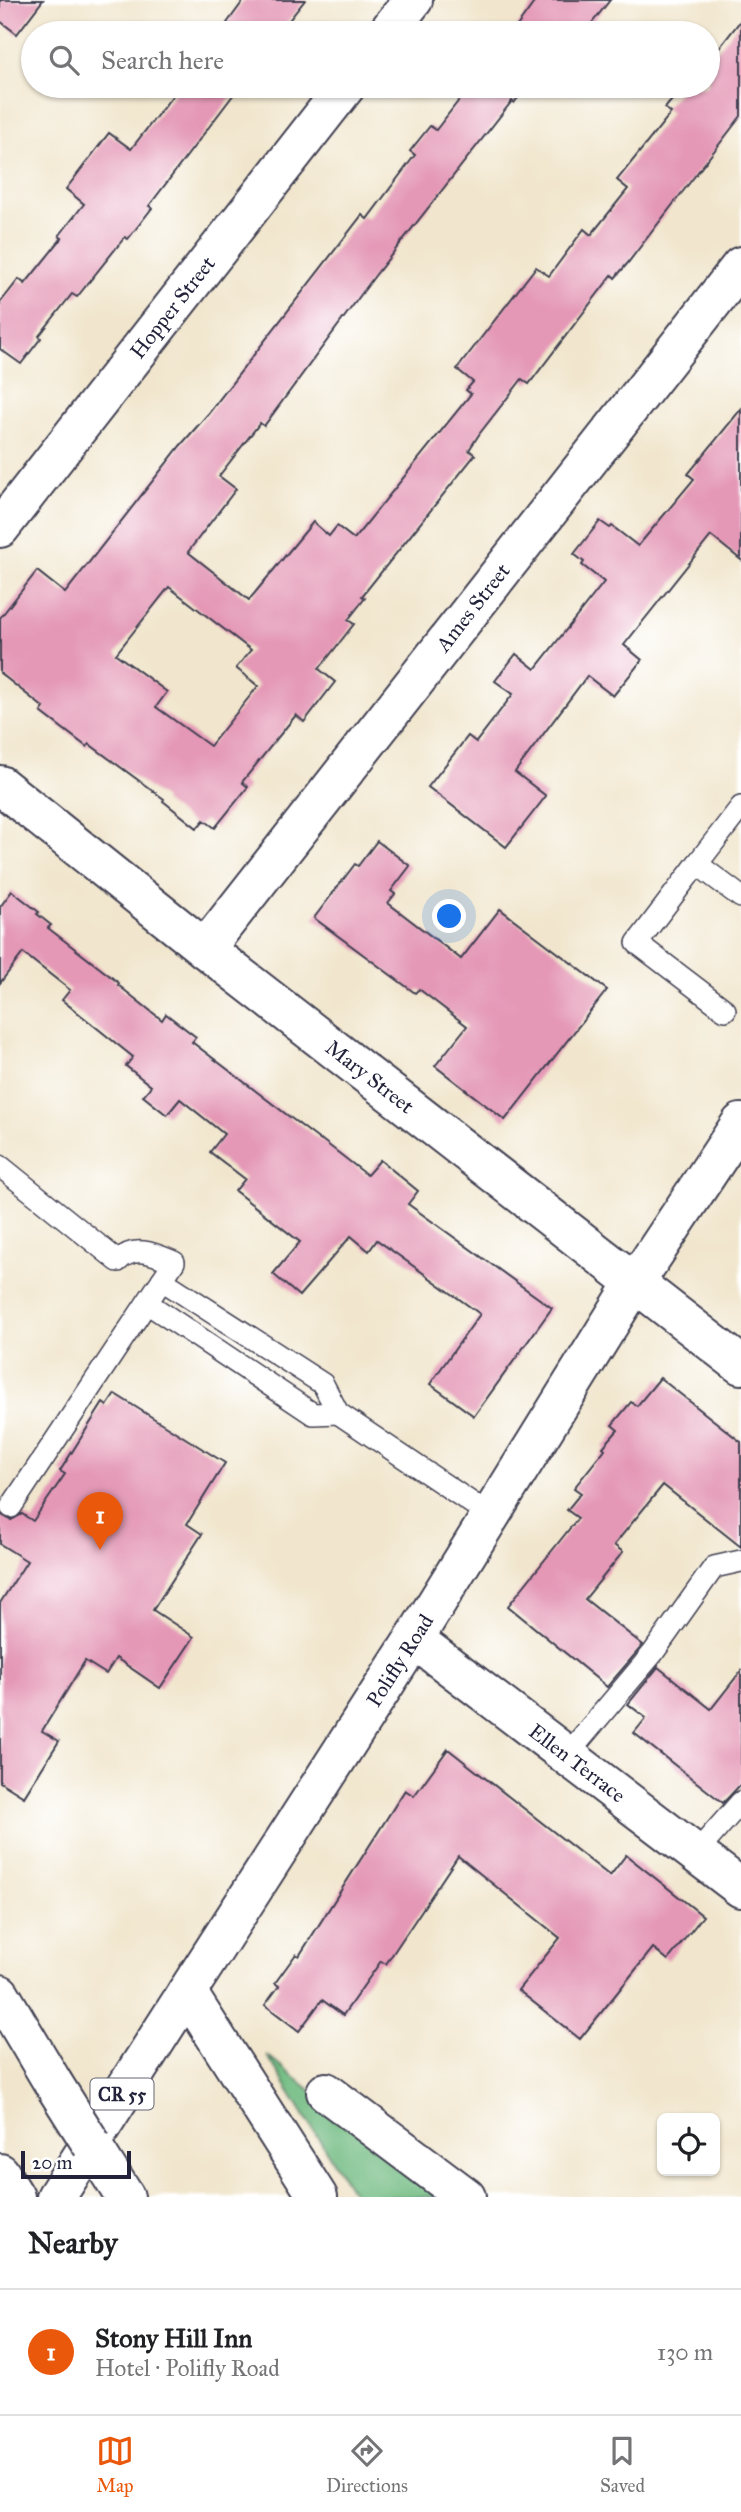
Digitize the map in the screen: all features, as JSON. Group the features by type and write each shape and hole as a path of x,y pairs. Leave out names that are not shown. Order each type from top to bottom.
{"main road":[{"path":"396,21 413,0"},
{"name":"Hopper Street","path":"0,528 337,98"},
{"name":"Ames Street","path":"205,950 741,266"},
{"name":"Mary Street","path":"0,785 205,950 741,1365"},
{"name":"Polifly Road","path":"56,2197 414,1639 636,1282 741,1123"},
{"name":"Ellen Terrace","path":"414,1639 741,1888"},
{"path":"187,1992 318,2197"},
{"path":"0,1994 125,2197"},
{"path":"326,2092 466,2197"},
{"path":"0,2173 15,2197"}],"lane":[{"path":"725,1010 637,943 741,807"},
{"path":"697,864 741,897"},
{"path":"0,1166 118,1261 130,1252 139,1251 174,1262 11,1507"},
{"path":"162,1280 323,1384 338,1413 491,1516"},
{"path":"147,1303 313,1414 338,1413"},
{"path":"567,1755 653,1653 714,1567 741,1562"},
{"path":"696,1853 741,1802"}],"green space":[{"path":"267,2055 442,2197 355,2197"}],"building":[{"path":"0,0 43,0 27,21 21,21 21,29 17,34 0,21"},
{"path":"244,0 305,0 288,21 228,21"},
{"path":"536,0 610,0 593,21 521,21"},
{"path":"741,20 741,116 627,264 615,278 612,275 529,384 522,379 480,433 469,450 475,455 362,596 365,598 348,620 354,624 319,669 335,682 304,722 296,715 242,782 248,787 215,828 204,820 197,828 163,801 164,799 41,712 44,708 0,673 0,618 37,571 65,593 362,215 367,219 415,155 410,151 430,126 436,130 461,98 518,98 514,103 512,101 374,277 264,426 260,423 219,476 236,489 188,552 249,600 313,522 329,536 337,526 354,539 471,394 466,390 473,382 457,369 536,267 549,276 584,229 591,235 628,189 617,180 671,113 665,108 674,98 720,98 720,47","holes":["169,587 251,650 236,668 258,686 210,746 156,707 167,692 116,654"]},
{"path":"171,98 231,98 149,206 152,208 128,239 125,237 77,297 72,294 21,364 0,349 0,303 19,279 25,284 62,238 59,236 84,204 66,189 109,133 131,149"},
{"path":"741,409 741,560 711,536 624,645 642,660 613,696 587,676 515,772 546,796 506,847 428,787 468,736 476,742 513,694 495,681 516,654 535,669 604,582 582,565 584,562 574,554 600,521 610,528 612,526 638,546 694,479 688,474"},
{"path":"377,841 410,866 391,891 395,894 388,903 461,959 500,909 607,990 505,1120 435,1066 467,1026 419,989 415,993 314,918 355,864 358,866"},
{"path":"12,891 39,912 37,914 51,925 48,928 119,983 118,985 162,1020 166,1014 196,1037 192,1042 367,1175 380,1160 418,1191 408,1204 552,1308 474,1416 430,1384 480,1314 377,1240 369,1251 351,1236 299,1296 273,1274 300,1242 235,1191 245,1179 210,1152 224,1134 180,1099 167,1115 143,1096 151,1086 126,1066 133,1057 62,1000 70,990 23,953 0,983 0,907"},
{"path":"660,1378 741,1442 741,1547 663,1485 614,1545 623,1552 585,1599 643,1645 607,1687 508,1606 578,1518 567,1510 581,1493 574,1488 618,1430 612,1425 631,1402 637,1406"},
{"path":"115,1394 225,1463 187,1524 202,1534 153,1610 194,1637 160,1688 116,1658 106,1674 85,1661 42,1731 59,1741 24,1797 0,1782 0,1603 27,1561 0,1544 0,1514 11,1520 22,1514 33,1521 65,1474 60,1471 103,1403 107,1406"},
{"path":"658,1667 711,1709 741,1671 741,1784 723,1803 634,1733 646,1718 628,1704"},
{"path":"448,1749 610,1876 626,1855 703,1916 668,1960 653,1948 580,2039 518,1990 560,1938 458,1856 386,1964 381,1961 343,2015 322,2000 299,2031 265,2005 279,1986 275,1983 296,1954 299,1956 405,1790 414,1796"}],"place":[{"name":"Stony Hill Inn","path":"100,1550"}]}
